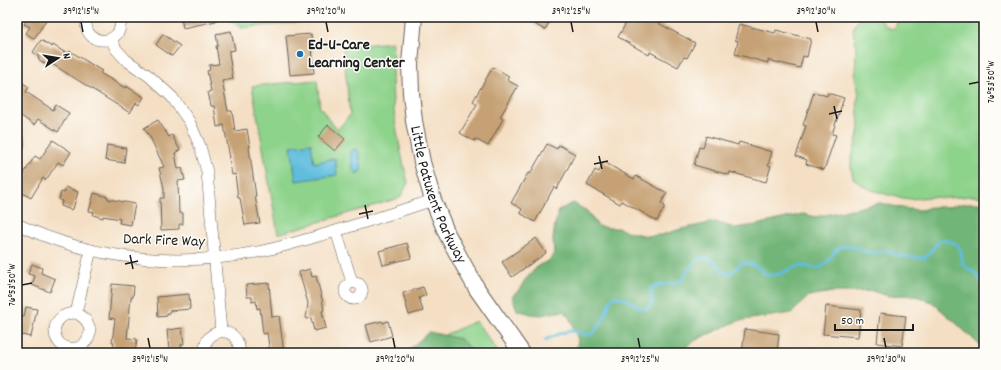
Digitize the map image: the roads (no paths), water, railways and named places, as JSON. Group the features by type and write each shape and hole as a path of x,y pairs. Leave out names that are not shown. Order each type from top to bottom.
{"street":[{"path":"87,17 86,29 89,34 95,39 104,41 111,39 116,35 120,29 120,17"},
{"name":"Little Patuxent Parkway","path":"414,17 410,64 411,93 414,121 422,162 433,200 447,234 477,289 522,353"},
{"path":"111,39 116,49 126,60 149,76 172,97 189,121 200,146 207,172 221,331"},
{"path":"17,138 19,146 17,150"},
{"name":"Dark Fire Way","path":"17,224 66,244 92,250 140,258 188,260 214,258 270,249 336,231 433,200"},
{"path":"336,231 352,282"},
{"path":"76,313 92,250"},
{"path":"206,353 206,343 209,337 214,333 221,331 232,334 239,344 239,353"}],"water":[{"path":"311,143 314,163 335,158 337,175 296,181 291,146"},
{"path":"355,149 358,150 362,169 359,173 356,173 353,170 350,154"}],"waterway":[{"path":"545,340 569,331 575,331 587,335 592,334 602,321 613,297 621,297 642,309 650,307 653,300 650,288 659,285 676,283 682,280 690,267 700,258 715,261 722,271 728,274 734,271 741,263 745,263 754,265 768,275 774,275 800,266 819,268 827,262 836,250 843,246 855,247 868,253 876,253 887,250 895,255 924,258 939,241 946,240 958,246 961,252 963,265 975,273 984,286"}],"place":[{"name":"Ed-U-Care Learning Center","path":"300,54"}]}
